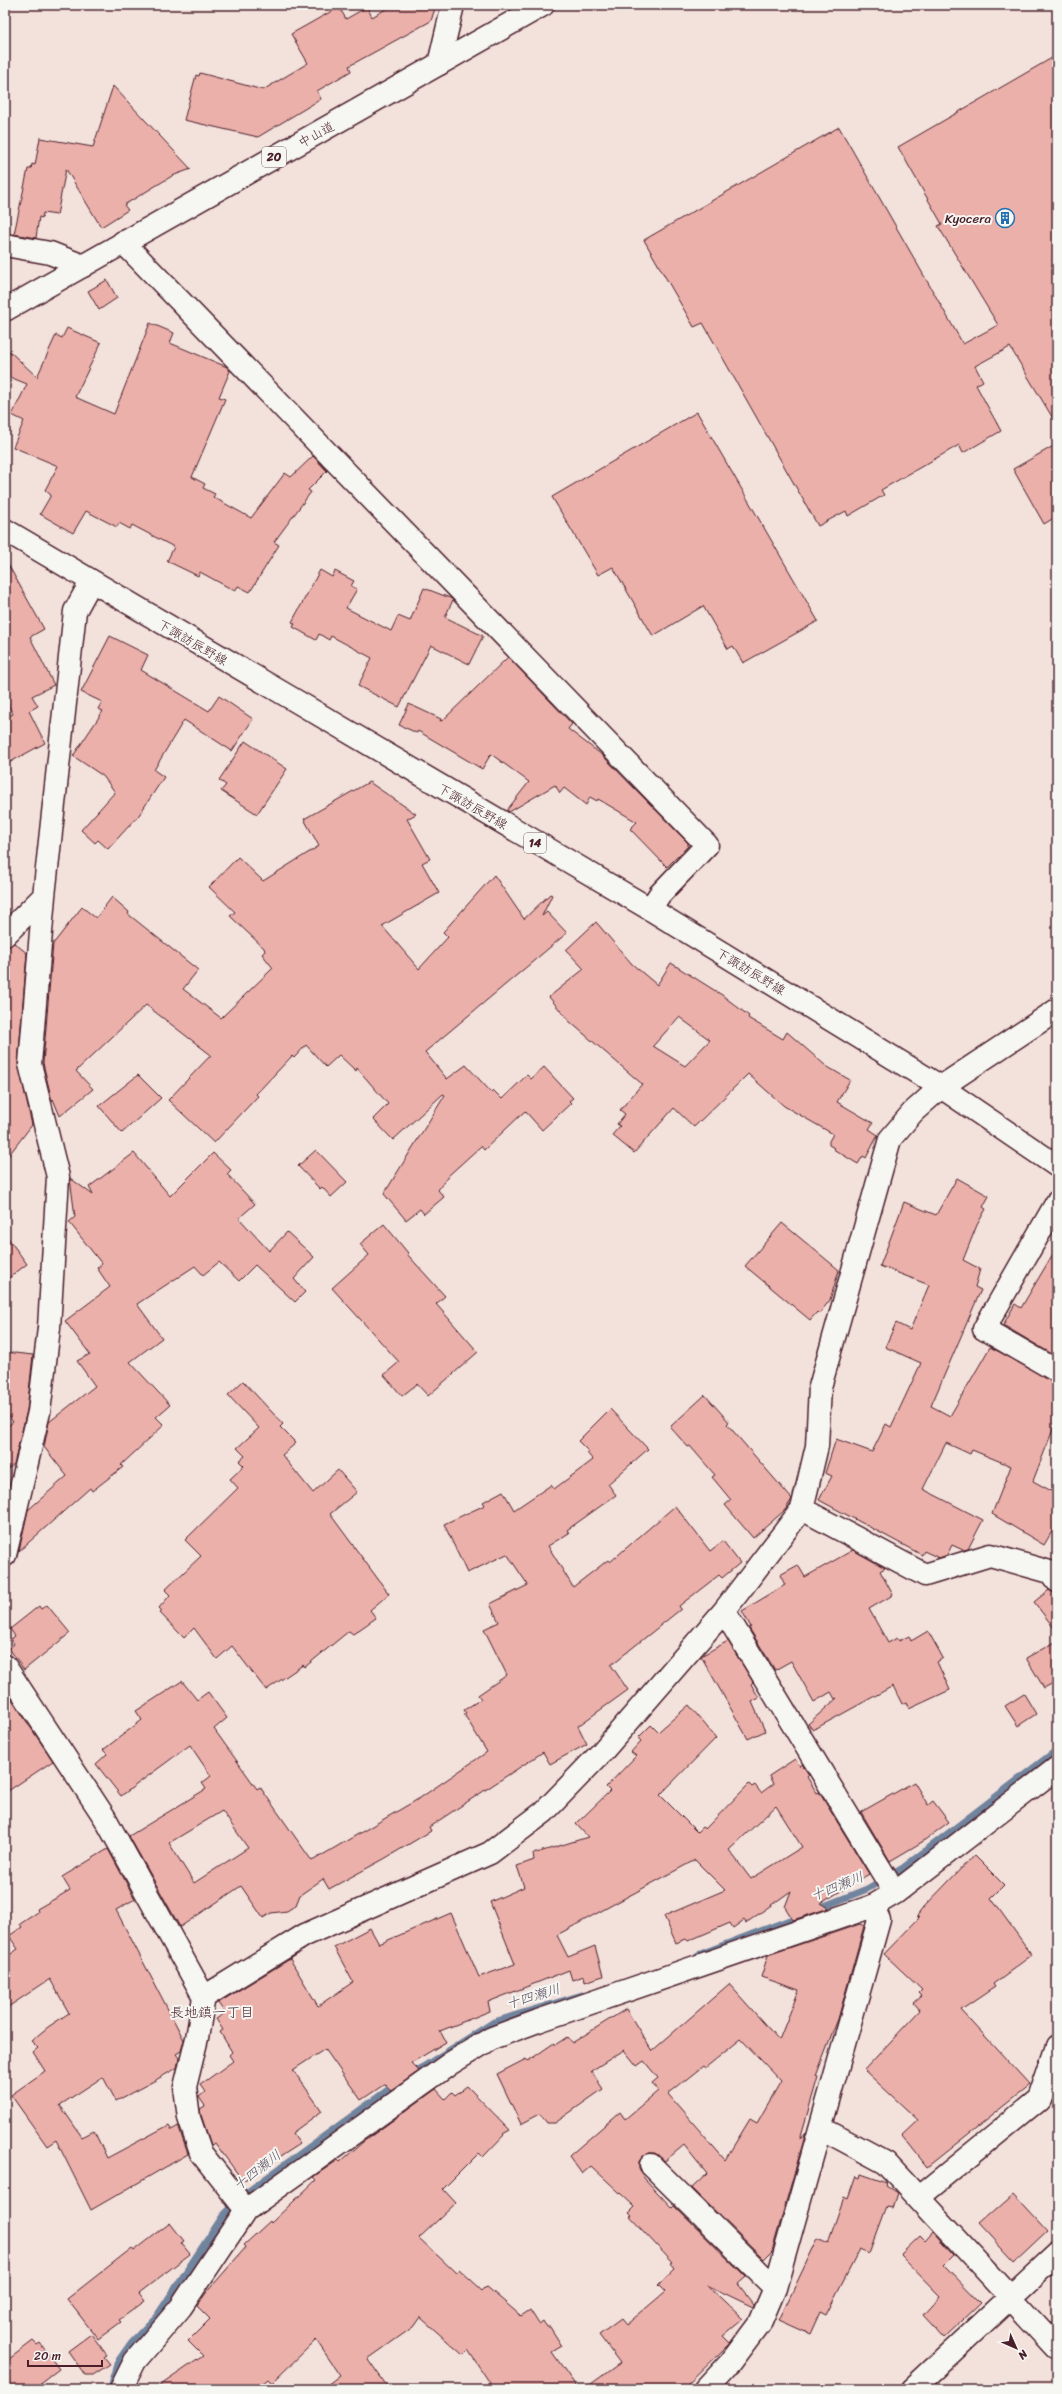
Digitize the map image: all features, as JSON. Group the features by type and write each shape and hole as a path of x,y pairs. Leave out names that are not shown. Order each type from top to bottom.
{"main road":[{"path":"439,64 453,5"},
{"name":"中山道","path":"5,310 543,5"},
{"path":"123,242 707,845 660,894 650,909"},
{"path":"5,245 50,253 83,266"},
{"name":"下諏訪辰野線","path":"5,530 91,582 650,909 941,1087 1057,1166"},
{"path":"5,1555 39,1412 49,1328 58,1177 30,1064 44,896 75,611 91,582"},
{"path":"5,934 44,896"},
{"path":"204,1997 305,1936 490,1853 544,1812 601,1753 724,1611 802,1509 818,1446 820,1387 890,1139 913,1112 941,1087 1057,1010"},
{"path":"1057,1202 984,1330 1057,1371"},
{"path":"802,1509 925,1575 990,1555 1055,1570"},
{"path":"724,1611 895,1893"},
{"path":"5,1666 106,1818 204,1997 197,2038 185,2087 189,2118 201,2153 246,2210"},
{"path":"121,2389 135,2361 181,2307 246,2210 451,2063 492,2038 873,1906 895,1893 1057,1768"},
{"path":"706,2389 730,2363 760,2323 775,2288 879,1920 873,1906"},
{"path":"919,2197 1039,2099 1057,2046"},
{"path":"821,2128 886,2163 1057,2347"},
{"path":"651,2165 775,2288"},
{"path":"912,2389 1057,2254"}],"building":[{"path":"393,5 436,5 431,21 349,66 351,71 317,91 321,99 258,137 184,120 196,75 199,76 200,73 263,90 308,63 291,34 339,7 346,19 367,7 372,17"},
{"path":"1057,55 1057,425 1010,347 975,366 983,381 976,385 1001,431 963,453 959,445 881,490 884,495 848,516 846,511 818,526 703,323 694,327 644,240 839,127 963,344 998,325 938,226 942,224 898,147"},
{"path":"113,86 191,169 172,176 124,205 128,210 101,227 66,169 57,215 43,213 42,218 39,217 36,238 14,234 28,169 31,169 32,164 35,165 40,138 93,147"},
{"path":"107,280 117,298 99,310 88,291"},
{"path":"150,323 174,333 170,343 227,367 230,371 219,397 225,399 192,477 205,484 203,488 215,494 213,497 251,518 285,473 291,477 313,456 327,471 308,490 311,492 274,542 279,545 250,592 238,586 235,591 200,572 198,576 167,561 174,547 132,525 130,529 119,523 117,527 86,511 73,533 40,514 51,495 45,490 58,466 13,447 24,421 12,415 27,384 5,375 5,347 37,377 56,335 62,338 67,328 101,343 75,397 114,414"},
{"path":"697,412 818,621 743,663 733,646 728,649 703,606 653,636 613,567 598,575 552,497"},
{"path":"1057,444 1057,516 1044,524 1013,469"},
{"path":"5,559 44,629 30,637 54,685 32,696 38,706 29,711 45,743 5,765 5,718 13,714 5,699"},
{"path":"320,570 332,577 335,571 354,581 351,586 357,589 346,608 391,631 398,616 410,621 424,588 450,598 453,600 445,617 483,636 469,664 431,645 399,707 358,686 372,658 331,636 329,640 319,634 316,640 293,627 295,624 292,622"},
{"path":"110,636 148,655 141,670 209,711 219,696 253,719 232,751 184,720 154,770 164,777 139,815 108,849 98,840 95,843 81,830 115,792 103,776 73,756 103,711 98,709 102,702 81,692"},
{"path":"508,657 572,724 568,729 602,755 688,843 688,846 667,867 630,829 637,822 598,799 597,801 590,797 586,805 564,788 560,793 555,785 509,812 507,810 529,782 491,754 482,769 418,731 417,733 399,725 409,704 441,719 440,721 443,720"},
{"path":"245,741 287,769 257,814 221,791 226,785 219,780"},
{"path":"369,782 416,814 407,819 430,859 422,863 439,893 382,926 419,969 448,937 443,932 494,875 524,919 550,894 552,895 542,916 547,912 567,933 425,1052 447,1079 466,1065 491,1092 493,1090 502,1099 527,1075 531,1079 544,1067 573,1098 569,1101 571,1103 542,1130 525,1111 484,1150 481,1146 449,1175 438,1190 444,1197 424,1214 420,1209 406,1220 384,1194 445,1095 443,1094 393,1140 373,1119 388,1104 357,1068 356,1071 339,1055 326,1067 306,1045 294,1058 292,1056 256,1094 258,1096 214,1143 168,1100 211,1055 146,1005 76,1071 93,1089 60,1116 53,1099 52,1101 43,1063 53,944 82,907 96,918 112,897 129,912 128,914 198,970 183,989 221,1018 273,968 262,954 265,951 264,948 230,916 235,912 209,887 238,857 263,881 319,846 304,819"},
{"path":"596,922 632,964 657,985 671,963 722,995 749,1016 748,1018 783,1039 787,1032 826,1066 850,1080 837,1102 873,1123 869,1129 878,1135 866,1158 863,1156 858,1164 833,1149 834,1148 829,1145 829,1141 833,1134 784,1106 748,1074 694,1127 674,1108 634,1153 612,1135 620,1126 617,1124 625,1114 620,1110 642,1084 569,1021 549,997 584,969 566,950","holes":["679,1017 710,1040 685,1066 653,1046"]},
{"path":"14,943 27,953 18,1063 32,1125 5,1160 5,947"},
{"path":"138,1075 161,1098 122,1133 99,1106"},
{"path":"316,1150 347,1182 331,1197 322,1187 320,1189 298,1166"},
{"path":"134,1153 170,1196 213,1153 231,1170 227,1174 255,1204 239,1218 269,1251 287,1232 314,1257 294,1279 305,1292 295,1302 255,1265 239,1281 219,1262 203,1275 195,1266 137,1304 162,1338 130,1362 170,1405 156,1417 164,1425 121,1465 123,1467 92,1491 90,1488 19,1551 28,1510 67,1476 44,1447 49,1422 95,1386 77,1361 90,1354 65,1321 110,1287 97,1268 102,1264 69,1222 75,1217 70,1178 93,1195 89,1187"},
{"path":"957,1178 989,1196 983,1207 986,1209 977,1225 963,1260 980,1269 975,1287 981,1290 931,1406 950,1416 990,1347 1057,1383 1057,1419 1033,1481 1057,1494 1057,1523 1044,1545 992,1514 1011,1466 972,1450 970,1454 946,1443 923,1489 983,1520 968,1549 963,1550 952,1545 947,1555 939,1558 924,1551 922,1555 819,1500 832,1476 825,1473 836,1439 872,1452 886,1424 891,1427 921,1363 885,1347 896,1323 910,1330 929,1285 880,1266 904,1202 936,1215"},
{"path":"782,1223 839,1270 830,1300 819,1314 817,1312 810,1320 745,1266"},
{"path":"384,1224 408,1253 407,1254 445,1296 436,1304 478,1352 428,1396 417,1384 402,1396 384,1375 399,1362 332,1288 369,1255 360,1244"},
{"path":"5,1234 27,1264 5,1281"},
{"path":"1057,1247 1057,1357 1003,1325 1015,1304 1021,1308"},
{"path":"5,1352 33,1355 27,1410 14,1464 5,1472 5,1428 13,1422 5,1411"},
{"path":"243,1381 283,1424 280,1427 296,1443 282,1455 313,1493 338,1470 357,1492 330,1514 389,1594 370,1610 376,1618 353,1634 349,1631 305,1667 303,1665 266,1690 232,1646 217,1659 194,1628 184,1638 160,1613 162,1611 159,1608 170,1595 165,1590 201,1556 185,1540 238,1488 230,1479 244,1466 239,1461 245,1456 237,1448 259,1428 228,1395"},
{"path":"705,1395 729,1422 727,1424 792,1499 785,1510 753,1538 725,1505 731,1500 712,1477 715,1475 690,1446 688,1447 670,1427"},
{"path":"610,1409 648,1449 608,1484 616,1495 567,1530 569,1533 548,1546 573,1587 608,1560 610,1562 675,1506 710,1551 723,1541 740,1563 722,1578 719,1575 679,1606 681,1609 611,1665 628,1690 578,1726 587,1744 550,1764 543,1752 429,1827 431,1831 384,1859 329,1889 323,1879 300,1895 296,1905 287,1911 271,1913 263,1918 241,1886 180,1927 129,1836 206,1789 202,1783 211,1776 190,1745 121,1796 96,1764 107,1754 103,1750 142,1720 136,1711 182,1681 197,1700 208,1692 227,1718 214,1729 257,1789 260,1787 312,1861 420,1798 487,1752 464,1714 466,1713 464,1710 481,1699 478,1695 507,1675 484,1629 499,1622 490,1604 528,1585 507,1554 467,1573 444,1524 485,1505 483,1502 503,1491 514,1510 551,1485 554,1489 593,1460 587,1453 589,1452 578,1441","holes":["222,1811 248,1848 194,1883 169,1843"]},
{"path":"853,1550 885,1568 880,1571 893,1595 869,1609 888,1643 897,1638 899,1641 909,1636 911,1641 928,1631 943,1658 937,1662 950,1690 909,1709 906,1702 902,1704 893,1686 813,1730 808,1724 837,1698 835,1699 831,1692 814,1702 791,1661 775,1670 749,1628 751,1627 742,1611 785,1585 780,1575 798,1565 805,1577"},
{"path":"1049,1590 1057,1593 1057,1632 1034,1602"},
{"path":"47,1605 70,1633 24,1670 9,1648 14,1644 11,1639 15,1636 10,1629 39,1606 41,1609"},
{"path":"728,1641 753,1682 751,1684 759,1698 752,1702 765,1731 748,1739 701,1656"},
{"path":"1057,1641 1057,1681 1044,1688 1026,1658"},
{"path":"5,1689 53,1761 5,1793"},
{"path":"1024,1694 1036,1714 1018,1726 1005,1706"},
{"path":"689,1705 716,1738 660,1795 697,1832 702,1827 705,1829 749,1784 752,1787 755,1785 761,1793 773,1784 769,1776 795,1759 800,1766 802,1764 809,1775 807,1777 817,1793 819,1792 869,1874 821,1903 829,1908 793,1920 785,1907 791,1891 746,1923 744,1920 733,1928 730,1923 688,1941 686,1939 676,1943 664,1916 725,1890 695,1860 557,1935 568,1957 595,1946 603,1976 585,1982 584,1976 572,1980 569,1970 488,2002 490,2011 440,2031 446,2042 411,2063 419,2071 391,2091 385,2084 361,2100 325,2049 293,2070 322,2111 292,2133 300,2144 243,2181 215,2143 211,2145 200,2109 205,2106 199,2097 205,2092 200,2085 233,2061 229,2055 232,2052 220,2032 223,2030 216,2019 225,2013 218,2003 290,1959 318,2006 353,1982 334,1947 370,1928 379,1944 451,1913 479,1977 515,1964 490,1902 524,1887 517,1866 534,1860 533,1854 588,1837 576,1824 610,1791 606,1787 636,1756 631,1752 641,1741 638,1738 651,1725 658,1732","holes":["776,1806 802,1847 751,1879 729,1850"]},
{"path":"914,1782 928,1805 933,1801 949,1822 922,1842 890,1861 861,1812"},
{"path":"108,1849 135,1899 116,1910 184,2040 181,2051 176,2054 179,2058 177,2068 116,2101 103,2077 60,2105 82,2137 94,2131 107,2158 169,2125 172,2130 178,2126 188,2154 91,2210 56,2140 47,2146 11,2095 45,2071 33,2052 38,2048 31,2041 69,2013 50,1979 5,2009 5,1958 18,1949 9,1936 22,1927 20,1924 38,1912 37,1909 70,1890 62,1877"},
{"path":"974,1855 1004,1885 991,1898 1032,1955 993,1984 995,1987 961,2010 1030,2085 927,2167 902,2135 918,2120 864,2070 920,2010 914,2003 922,1996 919,1993 922,1990 884,1954 919,1918 917,1916 923,1908"},
{"path":"860,1924 864,1926 838,2019 816,2076 818,2077 800,2139 806,2132 772,2251 764,2259 692,2188 707,2174 684,2145 665,2161 655,2153 648,2153 639,2161 639,2169 644,2178 672,2208 674,2206 746,2277 738,2284 754,2304 753,2307 707,2285 743,2319 723,2336 730,2343 683,2389 584,2389 620,2363 599,2335 621,2319 626,2325 665,2292 658,2285 675,2269 671,2264 673,2263 630,2217 632,2216 629,2213 635,2207 591,2166 582,2174 569,2156 620,2112 625,2119 658,2091 652,2083 658,2078 644,2061 637,2066 624,2050 591,2071 603,2089 555,2123 547,2123 540,2114 521,2124 497,2074 526,2059 528,2061 554,2043 555,2045 567,2037 572,2043 626,2009 652,2051 729,1984 779,2040 799,1990 761,1977 768,1955","holes":["741,2039 781,2081 757,2123 750,2119 725,2160 668,2094 703,2066 705,2068"]},
{"path":"467,2086 510,2130 503,2134 504,2135 483,2157 479,2153 443,2189 456,2203 419,2238 456,2273 459,2269 482,2290 486,2286 521,2316 530,2310 539,2324 543,2321 547,2327 550,2327 562,2346 552,2352 578,2389 494,2389 468,2350 463,2355 420,2317 413,2327 368,2359 389,2389 322,2389 340,2375 316,2340 272,2383 268,2379 256,2389 155,2389 203,2356 188,2341 210,2319 197,2306 206,2293 246,2247 244,2245 270,2221 271,2223 316,2180 313,2177 338,2160 340,2162 363,2142 436,2089 445,2099 452,2092 455,2095"},
{"path":"861,2174 887,2183 886,2186 897,2193 892,2208 887,2207 870,2253 860,2249 826,2315 820,2312 810,2334 779,2320 818,2238 828,2243 844,2197 848,2199 856,2176 860,2178"},
{"path":"1014,2193 1048,2230 1014,2262 979,2224"},
{"path":"170,2223 184,2241 181,2243 190,2254 139,2293 145,2301 119,2320 121,2322 98,2339 67,2299 132,2248 134,2251"},
{"path":"933,2232 954,2255 944,2265 981,2303 944,2338 923,2315 940,2296 900,2255 920,2236 925,2241"},
{"path":"91,2334 107,2355 104,2357 110,2364 93,2375 85,2375 68,2351"},
{"path":"33,2341 37,2345 40,2343 59,2369 33,2389 5,2389 5,2362"}],"waterway":[{"name":"十四瀬川","path":"817,1909 867,1889 903,1868 1057,1750"},
{"name":"十四瀬川","path":"698,1955 800,1916"},
{"name":"十四瀬川","path":"412,2074 494,2022 582,1995"},
{"name":"十四瀬川","path":"111,2389 117,2363 131,2343 157,2316 223,2216 246,2193 396,2084"}],"place":[{"name":"Kyocera","path":"1005,218"}],"district":[{"name":"長地鎮一丁目","path":"212,2012"}]}
